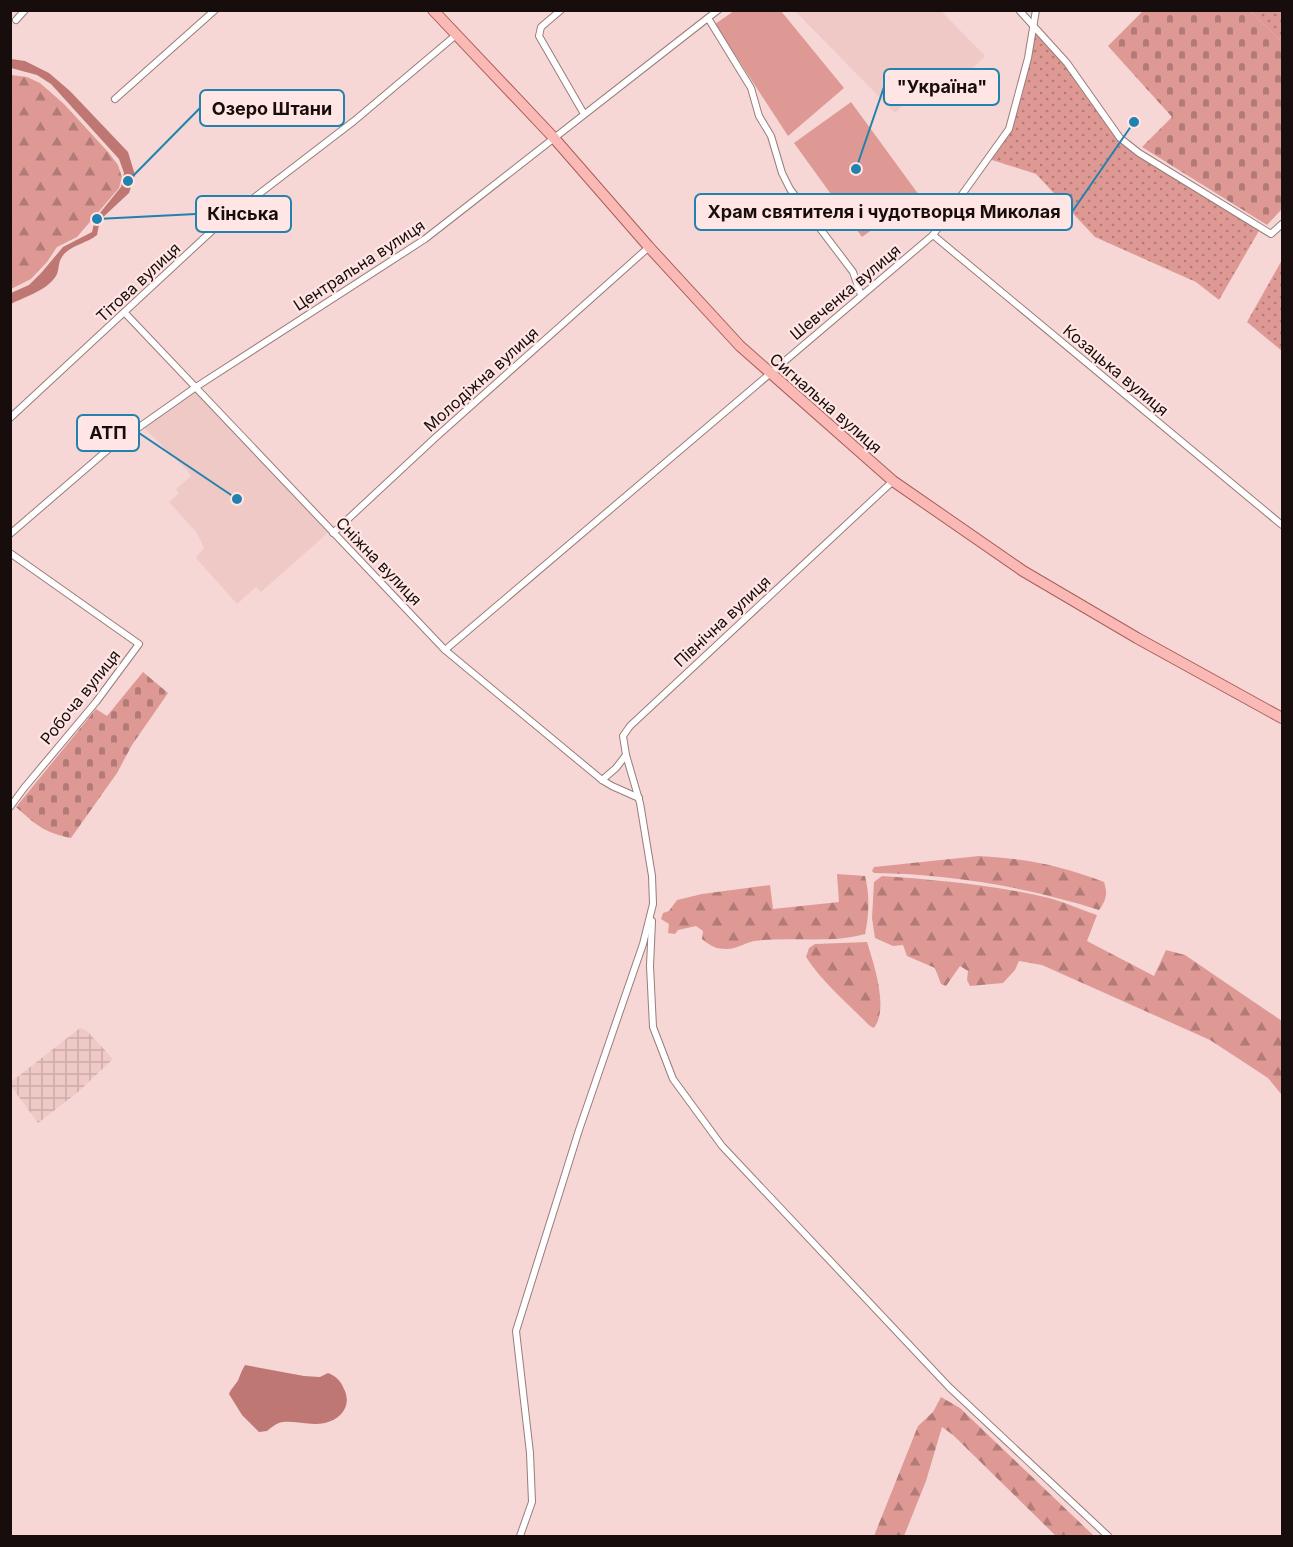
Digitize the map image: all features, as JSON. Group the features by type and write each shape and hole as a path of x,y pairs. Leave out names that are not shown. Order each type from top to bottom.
{"main road":[{"name":"Сигнальна вулиця","path":"433,10 554,138 649,247 740,346 893,481 1023,571 1137,638 1282,717"}],"street":[{"path":"16,20 26,10"},
{"path":"115,99 215,10"},
{"path":"561,10 541,27 539,36 584,114"},
{"name":"Центральна вулиця","path":"10,534 111,447 196,387 425,239 718,10"},
{"path":"1018,10 1067,63 1120,138 1151,161 1271,234 1282,224"},
{"name":"Шевченка вулиця","path":"445,650 933,235 1009,129 1028,58 1036,10"},
{"path":"708,18 751,88 759,116 771,136 782,173 790,189 853,272 861,295"},
{"name":"Тітова вулиця","path":"10,418 216,227 354,121 456,35"},
{"name":"Козацька вулиця","path":"933,235 1282,525"},
{"name":"Молодіжна вулиця","path":"333,533 435,438 649,247"},
{"name":"Сніжна вулиця","path":"125,313 445,650 603,780 640,800"},
{"name":"Північна вулиця","path":"653,904 640,800 623,736 630,726 893,481"},
{"name":"Робоча вулиця","path":"10,553 139,644 96,702 10,807"},
{"path":"603,780 626,754"},
{"path":"520,1536 532,1502 530,1453 516,1331 579,1130 643,944 653,904"},
{"path":"653,904 650,966 653,1027 673,1079 680,1089 722,1146 949,1387 1108,1536"}],"shaded area":[{"path":"795,11 941,11 985,56 959,82 933,75 895,113"},
{"path":"11,59 25,61 49,73 70,91 128,152 135,175 129,193 100,220 97,235 62,256 57,274 49,284 11,304 11,293 29,285 63,247 92,232 95,219 121,187 124,173 119,159 51,84 37,75 11,68"},
{"path":"196,388 330,531 261,592 256,587 237,604 196,558 204,548 197,533 169,502 179,493 176,489 191,476 143,427"},
{"path":"80,1028 86,1030 113,1059 78,1092 38,1123 11,1086 11,1082"},
{"path":"245,1365 304,1376 320,1377 328,1373 336,1377 341,1384 346,1395 346,1406 341,1415 325,1423 283,1422 267,1431 259,1432 242,1415 229,1394"}],"green space":[{"path":"734,11 781,11 844,88 788,136 715,24"},
{"path":"1143,11 1250,11 1282,42 1282,209 1267,225 1142,147 1172,117 1108,46"},
{"path":"1250,11 1282,11 1282,42"},
{"path":"1033,28 1066,63 1120,138 1260,229 1219,300 1196,282 1095,237 1036,174 989,159 1010,130"},
{"path":"11,75 27,77 40,83 64,104 109,153 118,165 122,177 119,188 77,237 57,247 31,279 11,289"},
{"path":"851,102 919,195 862,237 794,143"},
{"path":"1282,260 1282,351 1247,322"},
{"path":"143,672 168,693 132,745 117,773 71,838 47,831 16,807 96,709 107,716"},
{"path":"979,856 1043,864 1087,876 1104,882 1105,900 1099,910 988,883 872,871 874,867"},
{"path":"837,874 865,876 868,905 865,934 838,939 754,941 723,949 714,947 702,939 703,931 696,926 678,930 675,934 668,933 669,924 661,919 663,913 669,911 677,900 702,894 770,885 773,909 839,902"},
{"path":"882,876 945,881 1028,893 1097,915 1087,941 1154,976 1166,950 1185,955 1282,1021 1282,1095 1268,1078 1210,1040 1042,965 1019,961 1015,970 1003,983 970,986 967,980 968,971 960,966 946,986 941,984 935,968 907,956 903,945 893,946 875,938 872,918 874,882"},
{"path":"867,942 880,998 878,1020 874,1028 828,984 806,957 809,948 815,944"},
{"path":"941,1397 960,1408 1094,1536 1056,1536 953,1435 942,1427 926,1481 904,1536 874,1536 918,1426 933,1412"}],"place":[{"name":"Храм святителя і чудотворця Миколая","path":"1134,122"},
{"name":"\"Україна\"","path":"856,169"},
{"name":"Озеро Штани","path":"128,181"},
{"name":"Кінська","path":"97,219"},
{"name":"АТП","path":"237,499"}]}
